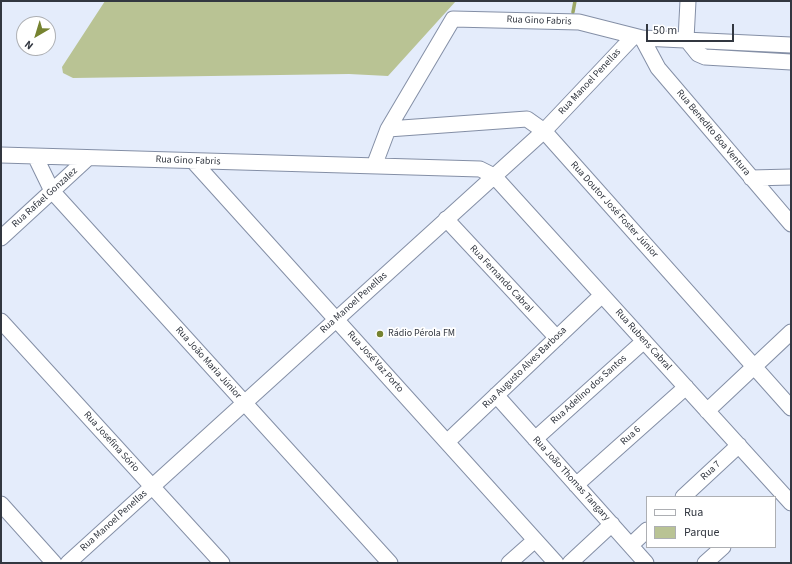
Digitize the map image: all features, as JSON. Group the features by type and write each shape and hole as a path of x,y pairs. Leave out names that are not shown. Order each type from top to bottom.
{"street":[{"path":"688,1 686,38 698,54 705,57 791,62"},
{"name":"Rua Gino Fabris","path":"374,166 388,129 453,19 578,22 637,37 686,38 791,45"},
{"name":"Rua Manoel Penellas","path":"68,563 544,131 637,37"},
{"name":"Rua Benedito Boa Ventura","path":"637,37 658,68 791,224"},
{"name":"Rua Doutor José Foster Júnior","path":"388,129 527,118 544,131 791,408"},
{"name":"Rua Gino Fabris","path":"1,155 480,169 494,176"},
{"name":"Rua João Maria Júnior","path":"35,156 52,191 390,563"},
{"name":"Rua Rafael Gonzalez","path":"1,238 88,158"},
{"name":"Rua José Vaz Porto","path":"193,161 556,563"},
{"name":"Rua Rubens Cabral","path":"494,176 707,410 782,498"},
{"path":"751,178 791,176"},
{"name":"Rua Fernando Cabral","path":"446,220 557,338"},
{"name":"Rua Augusto Alves Barbosa","path":"447,442 602,295"},
{"name":"Rua Josefina Sório","path":"1,321 222,563"},
{"path":"707,410 791,332"},
{"name":"Rua Adelino dos Santos","path":"535,439 644,341"},
{"name":"Rua 6","path":"576,485 686,387"},
{"name":"Rua João Thomas Tangary","path":"496,395 646,563"},
{"name":"Rua 7","path":"684,496 738,445"},
{"path":"1,504 54,563"},
{"path":"570,563 612,524"},
{"path":"630,546 646,531"},
{"path":"509,563 535,540"},
{"path":"706,563 722,548"}],"green space":[{"path":"105,1 456,1 388,76 349,74 73,78 63,73 62,67"}],"waterway":[{"path":"573,12 575,1"}],"place":[{"name":"Rádio Pérola FM","path":"380,334"}]}
